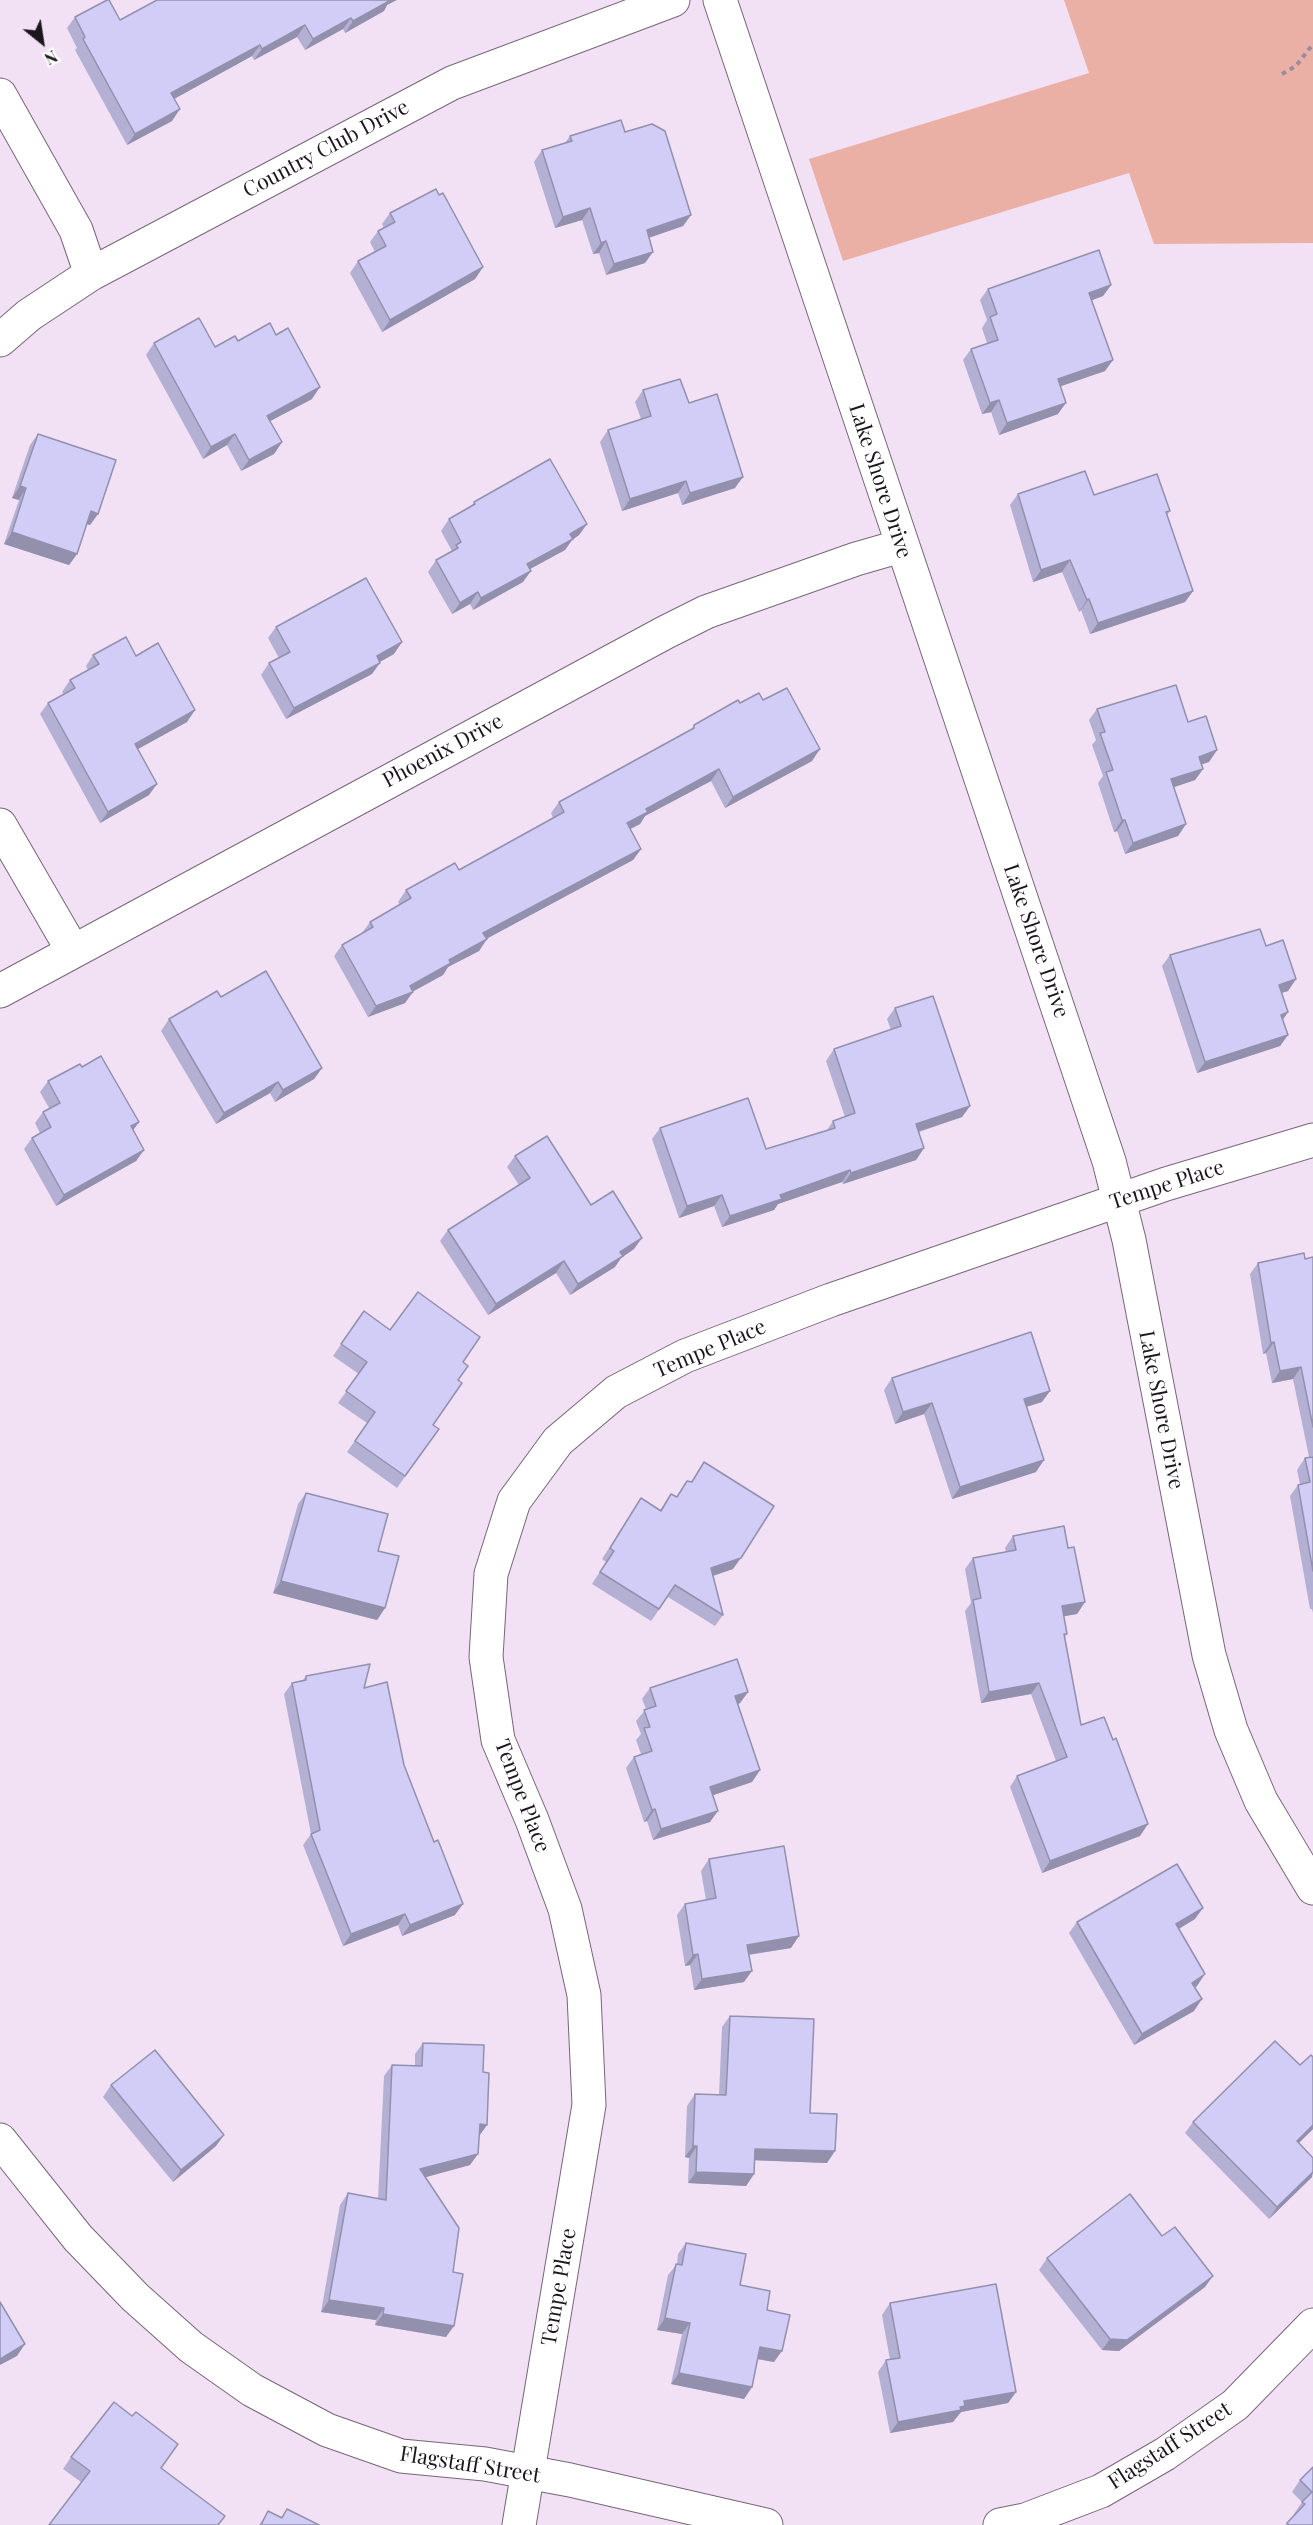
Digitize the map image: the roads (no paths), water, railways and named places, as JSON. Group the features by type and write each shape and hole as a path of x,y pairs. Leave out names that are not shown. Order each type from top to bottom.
{"street":[{"name":"Country Club Drive","path":"0,340 29,315 91,274 452,83 673,0"},
{"name":"Lake Shore Drive","path":"720,0 901,546 1109,1161 1129,1240 1209,1655 1231,1731 1261,1801 1313,1888"},
{"path":"0,95 76,230 91,274"},
{"name":"Phoenix Drive","path":"0,991 676,627 716,608 856,559 901,546"},
{"path":"0,825 73,951"},
{"name":"Tempe Place","path":"519,2525 589,2105 584,1995 565,1909 532,1820 498,1740 486,1657 490,1574 514,1501 558,1441 616,1392 685,1356 831,1300 1119,1200 1313,1140"},
{"name":"Flagstaff Street","path":"0,2140 78,2238 135,2297 190,2347 252,2390 327,2430 400,2456 485,2464 766,2525"},
{"name":"Flagstaff Street","path":"1000,2525 1025,2520 1101,2491 1165,2454 1235,2405 1313,2325"}]}
